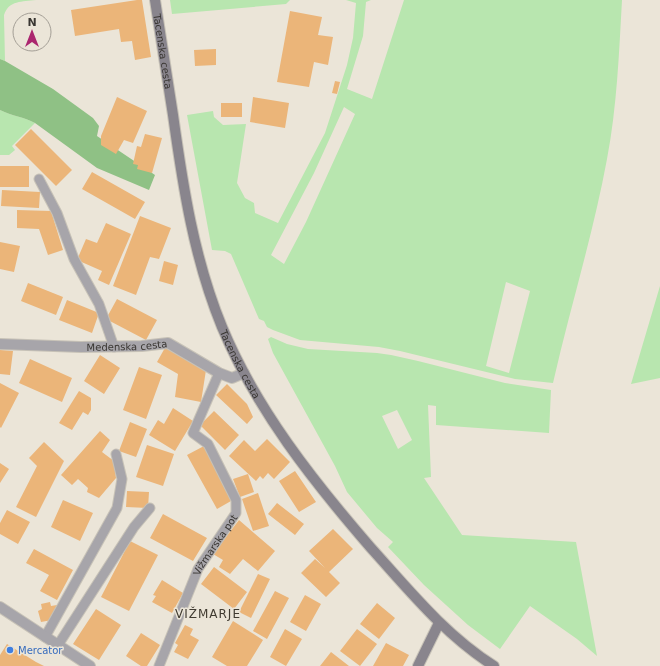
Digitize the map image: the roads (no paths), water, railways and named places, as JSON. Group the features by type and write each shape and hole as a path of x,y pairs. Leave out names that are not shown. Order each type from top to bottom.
{"main road":[{"name":"Tacenska cesta","path":"155,0 189,215 200,262 214,307 226,338 244,373 272,420 333,504 439,623 463,644 494,666"},
{"path":"418,666 439,623"}],"street":[{"name":"Medenska cesta","path":"0,344 114,347 168,343 219,373 232,378 244,373"},
{"path":"0,607 90,666"}],"lane":[{"path":"39,179 57,213 74,259 98,304 114,347"},
{"name":"Vižmarska pot","path":"159,666 198,569 236,513 236,500 208,444 193,433 219,373"},
{"path":"45,637 117,508 122,479 116,454"},
{"path":"58,645 134,527 150,508"}],"place":[{"name":"Mercator","path":"10,650"}],"district":[{"name":"VIŽMARJE","path":"208,614"}]}
